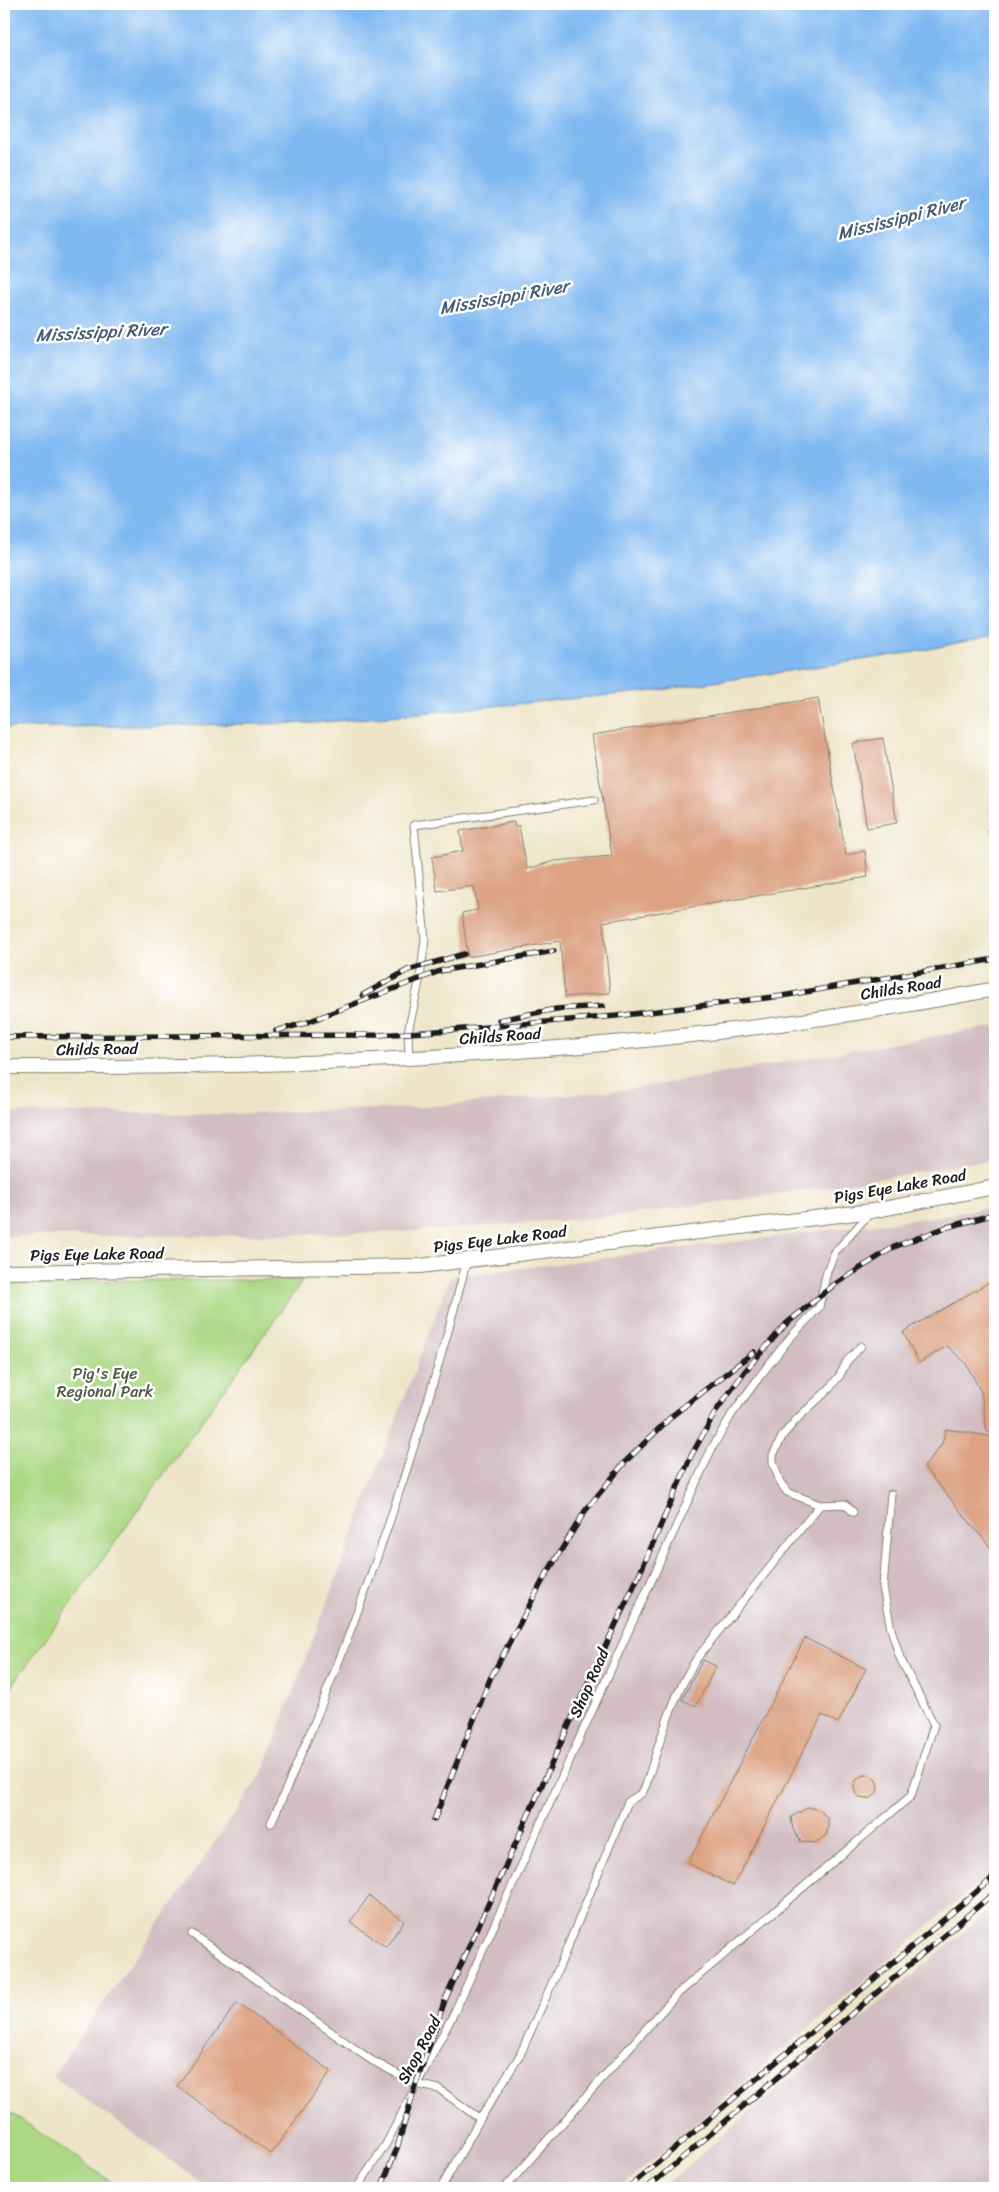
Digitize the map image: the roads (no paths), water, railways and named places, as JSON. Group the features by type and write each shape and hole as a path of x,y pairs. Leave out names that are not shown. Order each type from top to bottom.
{"street":[{"name":"Childs Road","path":"4,1067 88,1067 409,1059 520,1052 651,1041 782,1025 995,989"},
{"name":"Pigs Eye Lake Road","path":"4,1272 420,1266 872,1211 995,1187"}],"lane":[{"path":"409,1059 408,1032 420,978 425,939 414,825 594,800"},
{"name":"Shop Road","path":"357,2188 386,2144 455,2011 712,1448 732,1414 760,1376 789,1339 820,1307 827,1271 835,1252 872,1211"},
{"path":"271,1823 292,1777 370,1578 446,1342 467,1260"},
{"path":"854,1512 845,1504 820,1505 788,1492 780,1482 773,1462 773,1455 783,1435 829,1389 840,1375 847,1361 861,1346"},
{"path":"506,2188 676,1995 910,1796 934,1725 900,1658 891,1629 883,1587 891,1494"},
{"path":"441,2188 480,2119 520,2055 558,1972 628,1802 642,1793 646,1785 671,1709 688,1672 697,1658 820,1505"},
{"path":"192,1934 372,2060 416,2084 439,2089 480,2119"}],"water":[{"name":"Mississippi River","path":"4,4 995,4 995,635 915,652 654,691 314,723 4,728"}],"railway":[{"path":"276,1031 305,1023 440,971 554,951"},
{"path":"363,995 408,970 464,954"},
{"path":"4,1037 379,1035 452,1030 616,1016 782,996 995,959"},
{"path":"499,1020 556,1009 603,1006"},
{"path":"381,2188 397,2148 416,2084 445,2000 582,1696 639,1575 691,1456 716,1411 745,1371 786,1324 835,1284 894,1247 944,1228 995,1214"},
{"path":"434,1820 490,1679 543,1580 585,1511 625,1462 673,1415 754,1352"},
{"path":"628,2188 995,1876"},
{"path":"647,2188 995,1892"}],"park label":[{"name":"Pig's Eye Regional Park","path":"105,1382"}]}
